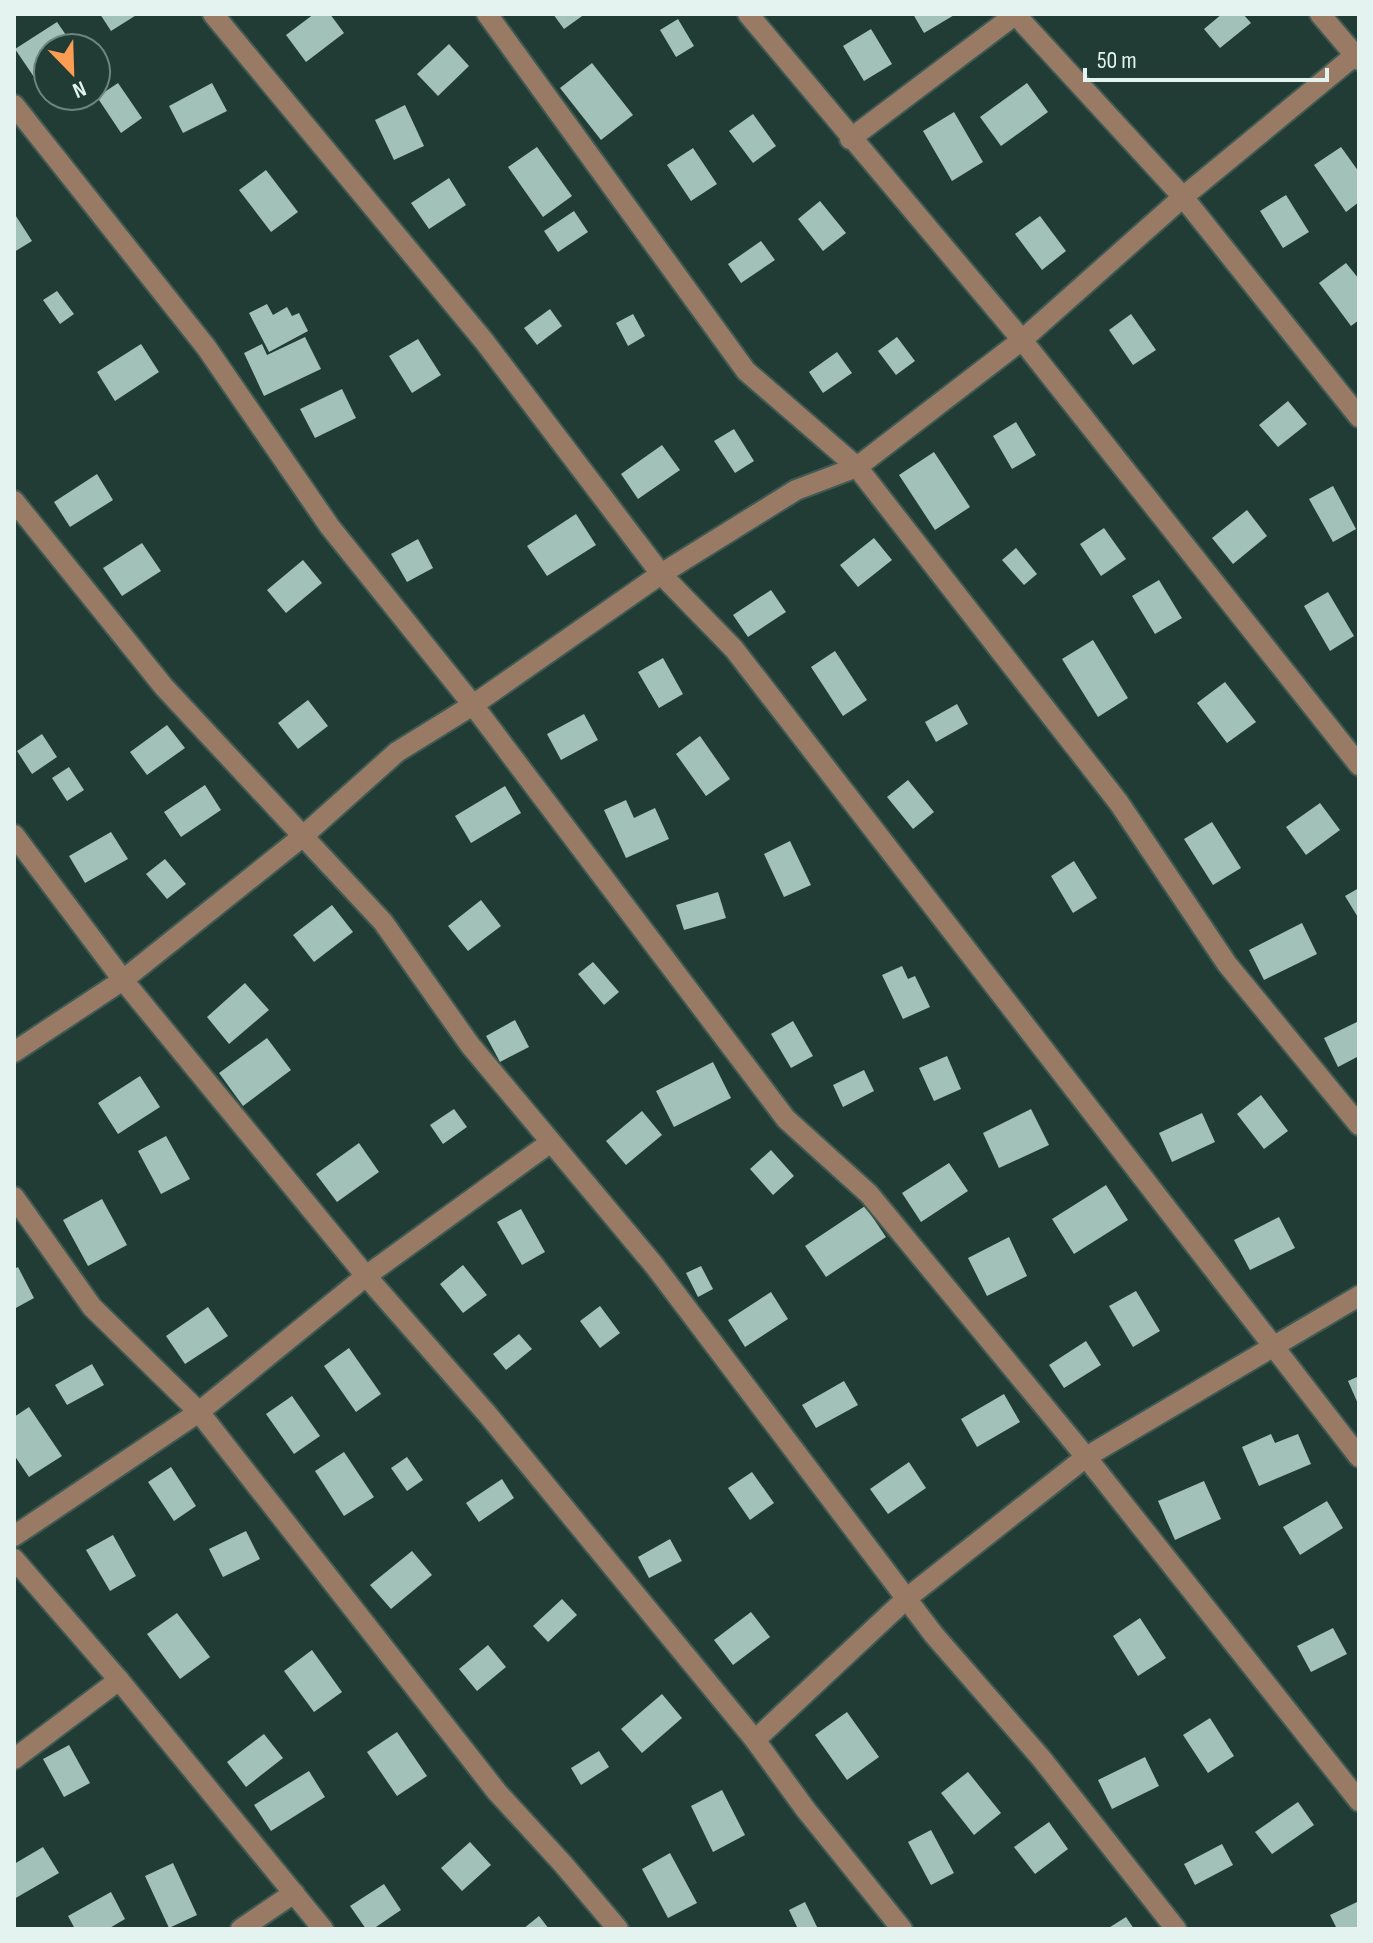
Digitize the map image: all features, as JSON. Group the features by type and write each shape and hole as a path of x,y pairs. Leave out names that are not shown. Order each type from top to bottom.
{"street":[{"path":"213,14 484,341 661,574 734,649 1359,1457"},
{"path":"487,14 746,371 857,467 1119,803 1227,964 1359,1125"},
{"path":"748,14 1022,340 1359,765"},
{"path":"850,139 1015,14 1183,197 1359,417"},
{"path":"14,1052 123,980 302,837 397,752 473,705 661,574 796,490 857,467 1022,340 1183,197 1358,56 1320,14"},
{"path":"14,105 206,347 330,527 473,705 786,1119 869,1194 1086,1457 1359,1801"},
{"path":"14,501 164,687 383,922 470,1045 654,1265 934,1635 1041,1758 1176,1929"},
{"path":"14,835 123,980 366,1276 488,1415 755,1740 806,1810 902,1929"},
{"path":"14,1536 199,1412 366,1276 551,1142"},
{"path":"14,1197 92,1307 199,1412 497,1792 618,1929"},
{"path":"755,1740 907,1598 1086,1457 1359,1296"},
{"path":"14,1559 119,1680 323,1929"},
{"path":"14,1759 119,1680"},
{"path":"241,1929 294,1893"}],"building":[{"path":"100,14 138,14 111,31"},
{"path":"314,14 330,14 344,33 306,62 286,35"},
{"path":"553,14 585,14 564,29"},
{"path":"913,14 956,14 924,33"},
{"path":"1222,14 1243,14 1251,23 1220,48 1204,29"},
{"path":"678,19 694,46 676,57 660,30"},
{"path":"57,22 64,32 41,32"},
{"path":"871,29 892,64 864,81 843,46"},
{"path":"32,38 32,74 15,49"},
{"path":"449,44 469,66 438,96 417,74"},
{"path":"592,63 633,115 601,140 560,88"},
{"path":"118,83 142,118 121,133 107,112 112,112 112,87"},
{"path":"212,83 227,111 183,133 169,106"},
{"path":"1027,83 1048,112 1001,146 980,117"},
{"path":"405,105 424,146 394,160 375,120"},
{"path":"954,112 983,162 952,181 923,131"},
{"path":"753,114 776,146 753,163 729,131"},
{"path":"537,147 572,196 543,217 508,167"},
{"path":"1341,147 1359,172 1359,202 1346,212 1314,165"},
{"path":"693,148 717,184 691,201 667,165"},
{"path":"266,170 298,212 271,232 239,190"},
{"path":"449,178 466,205 429,229 411,203"},
{"path":"1286,195 1309,232 1283,248 1260,211"},
{"path":"820,201 846,233 823,251 798,219"},
{"path":"574,211 588,232 558,252 544,231"},
{"path":"14,213 32,241 14,252"},
{"path":"1040,216 1066,251 1042,270 1015,234"},
{"path":"761,241 775,260 741,283 728,264"},
{"path":"1346,263 1359,279 1359,320 1351,326 1319,283"},
{"path":"57,291 74,314 60,324 43,300"},
{"path":"267,304 273,315 287,307 292,316 299,313 308,331 269,352 249,313"},
{"path":"550,309 562,326 537,345 524,328"},
{"path":"633,314 645,336 628,346 616,323"},
{"path":"1131,314 1156,350 1133,365 1109,330"},
{"path":"305,337 321,369 264,396 244,353 262,344 267,355"},
{"path":"897,337 915,361 896,375 878,351"},
{"path":"418,339 441,375 412,393 389,356"},
{"path":"141,344 159,372 115,401 97,372"},
{"path":"837,352 852,373 823,393 809,372"},
{"path":"342,389 356,418 315,438 300,409"},
{"path":"1288,401 1307,424 1278,447 1259,425"},
{"path":"1016,422 1036,455 1012,469 993,436"},
{"path":"734,429 754,461 735,473 714,441"},
{"path":"662,445 680,470 638,499 621,474"},
{"path":"934,452 970,507 935,530 899,475"},
{"path":"97,474 113,500 70,527 54,502"},
{"path":"1333,486 1356,529 1333,542 1309,499"},
{"path":"1247,510 1267,536 1233,564 1212,538"},
{"path":"576,514 596,545 547,576 527,546"},
{"path":"1104,528 1126,559 1101,576 1080,544"},
{"path":"874,538 892,560 858,587 840,565"},
{"path":"418,539 433,568 407,582 391,554"},
{"path":"142,543 161,571 122,596 103,568"},
{"path":"1016,548 1037,574 1024,585 1002,560"},
{"path":"303,560 322,583 286,613 267,590"},
{"path":"1159,580 1182,618 1155,634 1132,596"},
{"path":"771,590 786,612 748,637 733,615"},
{"path":"1328,592 1354,636 1330,651 1304,606"},
{"path":"1093,640 1128,698 1098,717 1062,659"},
{"path":"835,651 867,700 843,716 811,667"},
{"path":"663,658 683,694 659,708 638,672"},
{"path":"1225,682 1256,722 1227,743 1197,703"},
{"path":"308,700 328,726 298,749 278,723"},
{"path":"957,704 968,724 936,742 925,722"},
{"path":"584,714 598,740 561,760 547,734"},
{"path":"167,725 185,748 147,775 130,752"},
{"path":"42,734 57,757 32,774 17,751"},
{"path":"700,736 730,779 706,796 676,754"},
{"path":"69,767 84,790 67,801 52,778"},
{"path":"908,780 934,812 913,829 887,797"},
{"path":"205,785 221,810 181,837 164,812"},
{"path":"505,786 521,813 471,843 455,816"},
{"path":"626,800 634,818 655,808 669,839 626,858 604,810"},
{"path":"1320,803 1340,830 1306,855 1286,827"},
{"path":"1212,822 1241,868 1213,885 1184,839"},
{"path":"111,832 128,859 85,883 69,856"},
{"path":"790,841 811,885 784,897 764,854"},
{"path":"165,859 186,884 167,899 146,874"},
{"path":"1074,861 1097,898 1073,913 1051,876"},
{"path":"1359,888 1359,919 1345,896"},
{"path":"718,892 726,918 684,930 676,905"},
{"path":"481,900 501,926 468,951 448,926"},
{"path":"332,905 353,932 314,962 293,935"},
{"path":"1302,923 1317,954 1264,980 1249,950"},
{"path":"593,962 619,992 604,1005 578,974"},
{"path":"902,966 908,979 915,976 930,1007 903,1019 882,975"},
{"path":"245,983 269,1010 229,1044 207,1017"},
{"path":"515,1020 529,1047 500,1062 486,1036"},
{"path":"793,1021 813,1056 791,1068 771,1034"},
{"path":"1359,1021 1359,1056 1338,1067 1324,1038"},
{"path":"267,1038 291,1070 243,1106 219,1073"},
{"path":"947,1056 961,1089 934,1101 919,1068"},
{"path":"713,1062 731,1098 674,1127 656,1091"},
{"path":"864,1070 874,1091 843,1107 833,1085"},
{"path":"140,1076 160,1107 118,1134 98,1103"},
{"path":"1261,1095 1288,1131 1264,1149 1237,1114"},
{"path":"454,1109 467,1127 443,1144 430,1125"},
{"path":"1031,1109 1049,1145 999,1168 983,1133"},
{"path":"642,1111 662,1135 626,1165 606,1141"},
{"path":"1202,1113 1215,1142 1172,1162 1159,1133"},
{"path":"166,1136 190,1179 161,1194 138,1151"},
{"path":"359,1143 379,1172 337,1202 316,1174"},
{"path":"771,1150 794,1176 773,1195 750,1169"},
{"path":"949,1163 968,1191 921,1222 902,1193"},
{"path":"1106,1185 1128,1220 1074,1254 1052,1219"},
{"path":"102,1199 127,1245 88,1266 63,1220"},
{"path":"865,1206 886,1237 826,1277 805,1246"},
{"path":"521,1209 545,1252 522,1265 497,1222"},
{"path":"1279,1217 1295,1248 1250,1270 1234,1240"},
{"path":"1009,1237 1027,1276 987,1296 968,1258"},
{"path":"463,1265 487,1295 463,1313 440,1284"},
{"path":"701,1266 713,1289 698,1297 686,1273"},
{"path":"18,1267 34,1298 14,1309 14,1269"},
{"path":"1136,1291 1160,1331 1133,1347 1109,1306"},
{"path":"771,1292 788,1319 745,1347 728,1320"},
{"path":"600,1306 620,1333 600,1348 580,1321"},
{"path":"208,1307 228,1336 185,1364 166,1336"},
{"path":"519,1334 532,1349 506,1370 493,1354"},
{"path":"1086,1341 1101,1365 1064,1388 1049,1365"},
{"path":"349,1348 381,1394 356,1412 324,1366"},
{"path":"92,1364 104,1385 67,1405 55,1385"},
{"path":"1359,1376 1359,1406 1348,1381"},
{"path":"844,1381 858,1405 816,1428 802,1405"},
{"path":"1004,1394 1020,1422 977,1447 961,1419"},
{"path":"292,1396 320,1436 294,1454 266,1414"},
{"path":"29,1407 62,1456 29,1477 14,1455 14,1417"},
{"path":"1271,1434 1275,1443 1298,1434 1311,1464 1259,1486 1242,1447"},
{"path":"344,1452 374,1497 344,1516 315,1471"},
{"path":"407,1457 423,1480 407,1491 391,1468"},
{"path":"909,1462 926,1488 888,1514 870,1489"},
{"path":"171,1467 196,1506 174,1521 148,1482"},
{"path":"752,1472 774,1503 750,1520 728,1488"},
{"path":"502,1479 514,1498 479,1522 466,1503"},
{"path":"1204,1481 1221,1519 1175,1540 1158,1501"},
{"path":"1327,1501 1343,1528 1300,1555 1283,1527"},
{"path":"246,1531 260,1559 223,1577 209,1549"},
{"path":"113,1535 136,1576 110,1591 86,1550"},
{"path":"670,1539 682,1561 649,1578 638,1557"},
{"path":"412,1551 432,1575 391,1609 370,1585"},
{"path":"562,1599 577,1615 548,1642 533,1626"},
{"path":"751,1612 770,1637 733,1665 714,1640"},
{"path":"177,1613 210,1657 180,1679 147,1634"},
{"path":"1140,1618 1166,1658 1138,1676 1113,1636"},
{"path":"1333,1628 1347,1654 1311,1672 1297,1646"},
{"path":"488,1645 506,1667 477,1691 459,1669"},
{"path":"312,1650 342,1692 314,1712 284,1671"},
{"path":"662,1694 682,1718 642,1753 621,1729"},
{"path":"847,1712 879,1757 847,1780 815,1735"},
{"path":"1210,1718 1234,1756 1208,1773 1183,1735"},
{"path":"397,1732 427,1776 397,1796 367,1752"},
{"path":"264,1734 283,1758 246,1787 227,1762"},
{"path":"69,1745 90,1783 64,1797 43,1759"},
{"path":"599,1751 609,1767 581,1785 571,1768"},
{"path":"1145,1757 1159,1786 1112,1809 1098,1780"},
{"path":"309,1771 325,1797 271,1831 254,1805"},
{"path":"968,1772 1001,1813 974,1835 941,1793"},
{"path":"722,1790 745,1835 713,1852 691,1806"},
{"path":"1298,1802 1314,1825 1272,1854 1255,1832"},
{"path":"1049,1822 1068,1849 1035,1874 1014,1847"},
{"path":"931,1830 954,1873 931,1885 908,1842"},
{"path":"470,1842 491,1865 462,1891 441,1868"},
{"path":"1222,1844 1233,1865 1195,1885 1184,1864"},
{"path":"43,1847 59,1873 14,1899 14,1864"},
{"path":"670,1853 697,1903 668,1918 642,1869"},
{"path":"173,1863 197,1915 169,1928 145,1876"},
{"path":"384,1884 401,1910 373,1929 366,1929 350,1906"},
{"path":"111,1892 125,1919 108,1929 75,1929 68,1916"},
{"path":"805,1902 818,1929 798,1929 789,1910"},
{"path":"1357,1902 1359,1929 1337,1929 1330,1915"},
{"path":"539,1916 549,1929 523,1929"},
{"path":"1126,1917 1134,1929 1107,1929"}]}
